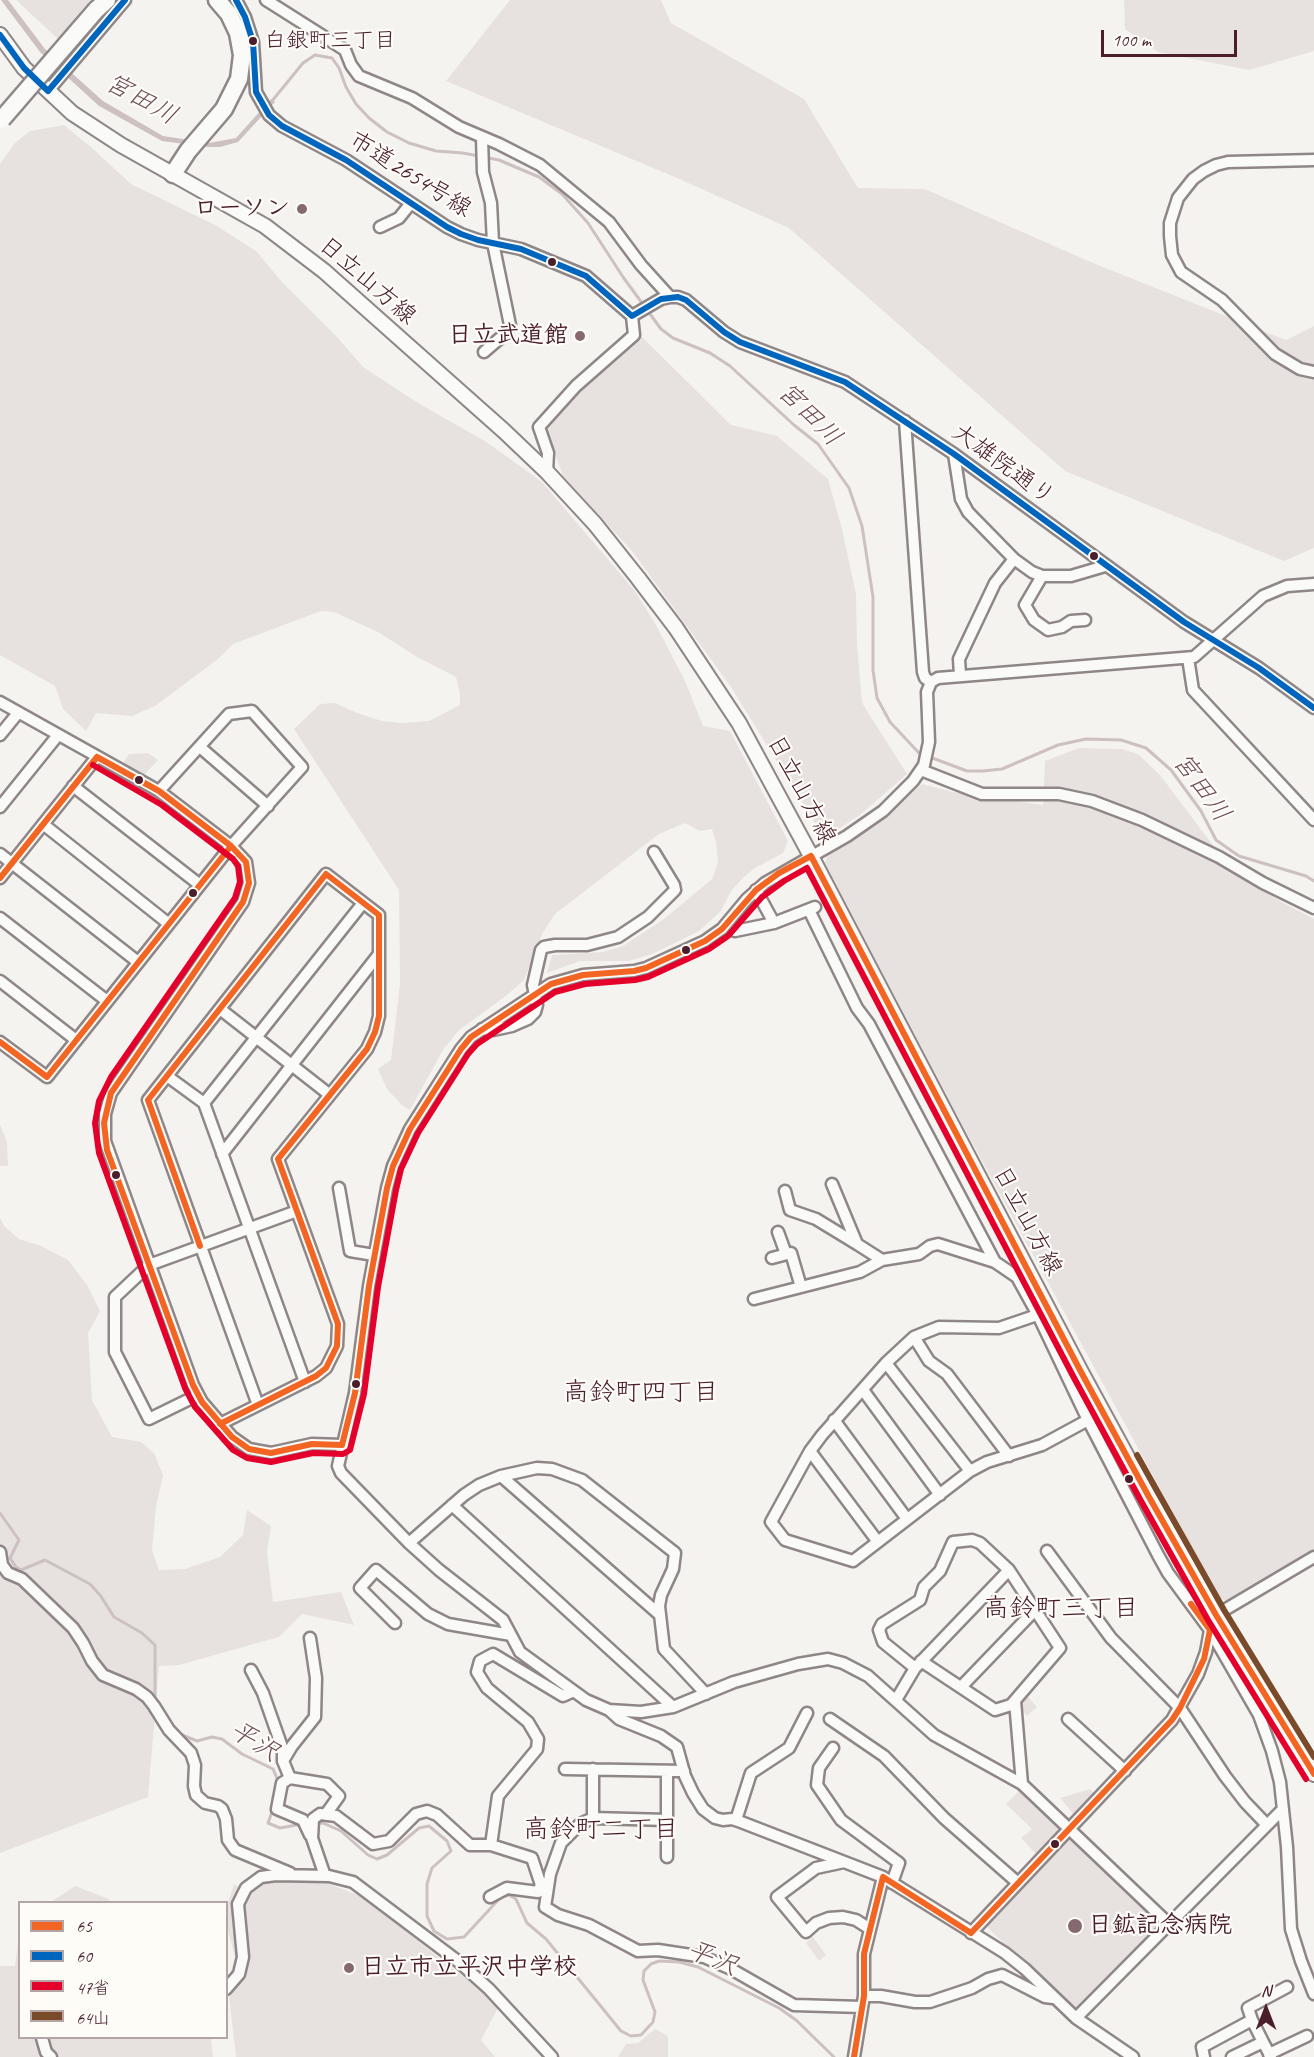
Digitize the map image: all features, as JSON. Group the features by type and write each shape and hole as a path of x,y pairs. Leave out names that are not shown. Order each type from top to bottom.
{"highway":[{"path":"173,174 183,158 224,109 235,90 241,71 241,46 232,20 217,0"},
{"path":"1,120 101,5"}],"main road":[{"name":"日立山方線","path":"0,35 24,68 72,113 265,226 324,271 547,472 595,524 676,628 739,723 812,856 1043,1312 1216,1615 1314,1774"}],"street":[{"path":"48,91 125,0"},
{"name":"市道2654号線","path":"236,0 245,17 253,42 254,86 269,115 282,126 339,155 454,230 478,240 537,255 586,276 635,314"},
{"path":"266,0 345,50 360,76 412,98 482,140 540,165 609,222 641,266 670,297 651,304 635,314 633,335 576,386 539,427 548,453 547,472"},
{"path":"482,140 482,164 491,203 494,243 510,325 506,333 484,352"},
{"path":"1314,160 1228,162 1204,171 1193,178 1178,198 1170,223 1170,236 1172,255 1181,272 1222,300 1275,354 1300,369 1314,372"},
{"path":"380,227 399,218 411,203"},
{"name":"大雄院通り","path":"670,297 686,300 719,329 740,342 845,382 954,454 1184,622 1259,668 1314,708"},
{"path":"905,421 923,672 925,678 931,682"},
{"path":"954,454 961,499 968,512 1014,559 1041,576 1071,576 1105,566"},
{"path":"960,675 960,659 995,583 1014,559"},
{"path":"1041,576 1024,604 1034,620 1048,630 1062,627 1071,621 1085,620"},
{"path":"1133,2057 1076,2018 1005,1953 887,1880 736,1820 715,1818 703,1809 693,1793 677,1747 661,1736 619,1719 609,1710 572,1692 520,1652 503,1620 439,1570 409,1543 341,1473 338,1466 355,1394 374,1255 387,1188 402,1143 461,1049 471,1037 551,984 583,975 634,971 658,964 714,935 729,922 756,890 779,873 847,836 883,811 913,781 923,767 928,750 927,692 931,682 938,678 1188,658 1200,653 1263,596 1287,586 1314,584"},
{"path":"1188,658 1193,690 1314,820"},
{"path":"0,702 159,792 231,846 246,862 249,883 243,902 111,1094 105,1114 104,1131 107,1150 198,1395 220,1424 239,1443 261,1452 282,1452 323,1443 342,1445"},
{"path":"0,1042 47,1077 231,846 302,767 252,711 229,714 159,792"},
{"path":"0,735 18,713"},
{"path":"0,807 58,735"},
{"path":"201,747 268,806"},
{"path":"0,878 97,757"},
{"path":"923,767 982,794 1059,794 1092,801 1142,820 1219,857 1263,883 1314,908"},
{"path":"73,786 200,885"},
{"path":"43,824 169,924"},
{"path":"482,1029 493,1030 512,1026 528,1019 535,1012 537,1005 533,985 539,956 544,947 594,944 618,938 648,917 675,890 654,852"},
{"path":"0,854 138,963"},
{"path":"220,1424 305,1382 326,1368 337,1346 339,1335 336,1316 278,1159 367,1049 379,1016 379,915 326,874 148,1100 258,1405"},
{"path":"756,890 774,923"},
{"path":"204,1102 363,903"},
{"path":"735,931 774,923 812,908 857,1008 869,1024 995,1262"},
{"path":"0,918 107,1001"},
{"path":"222,1154 379,954"},
{"path":"0,981 76,1040"},
{"path":"220,1009 330,1095"},
{"path":"167,1076 204,1102 305,1382"},
{"path":"832,1184 857,1244"},
{"path":"339,1188 350,1251 374,1255"},
{"path":"785,1191 790,1210 816,1219 882,1260"},
{"path":"198,1395 149,1419 115,1352 115,1297 149,1265 297,1211"},
{"path":"778,1232 786,1254"},
{"path":"754,1299 860,1272 882,1260 919,1254 930,1246 938,1244 995,1262 1017,1277 1043,1312 1088,1420 1168,1573 1210,1630 1259,1715 1276,1765 1292,1929 1314,1994"},
{"path":"772,1258 791,1252 801,1287"},
{"path":"1043,1312 999,1328 939,1327 914,1337 886,1363 834,1420 810,1451 771,1522 785,1540 853,1561 970,1471 987,1462 1042,1445 1088,1420"},
{"path":"914,1337 929,1361 947,1374 1010,1456"},
{"path":"886,1363 970,1471"},
{"path":"863,1390 940,1495"},
{"path":"834,1420 907,1519"},
{"path":"810,1451 878,1542"},
{"path":"409,1543 452,1505 479,1485 501,1476 537,1468 552,1469 575,1476 604,1496 675,1553 673,1569 661,1595 660,1616 664,1649 706,1694"},
{"path":"501,1476 660,1616"},
{"path":"452,1505 673,1707"},
{"path":"1143,1526 1161,1517"},
{"path":"972,1540 980,1543 1009,1570 1060,1648 1011,1706 995,1710 961,1687 918,1665 883,1642 879,1630 882,1624 920,1600 924,1587 940,1571 953,1542 972,1540"},
{"path":"1047,1551 1111,1638 1180,1708 1225,1776 1267,1825"},
{"path":"0,1552 2,1565 8,1573 22,1579 73,1628 103,1675 136,1689 147,1697 169,1730 190,1753 195,1765 196,1795 205,1803 218,1806 224,1814 228,1839 235,1850 293,1874"},
{"path":"1216,1615 1314,1557"},
{"path":"395,1623 360,1588 376,1570 428,1614 448,1624 511,1635"},
{"path":"896,1700 918,1665 1009,1570"},
{"path":"961,1687 1035,1610"},
{"path":"971,1933 1172,1720 1204,1659 1210,1630"},
{"path":"283,1761 315,1717 316,1678 310,1638"},
{"path":"491,1845 498,1796 537,1749 538,1739 528,1722 487,1688 477,1672 480,1661 493,1654 563,1696 572,1692"},
{"path":"609,1710 641,1712 673,1707 734,1682 798,1664 828,1659 843,1663 868,1676 934,1735 1022,1784 1169,1924"},
{"path":"251,1670 263,1693 283,1750 283,1761 290,1778"},
{"path":"1015,1701 1022,1784"},
{"path":"736,1820 751,1773 789,1748 807,1713"},
{"path":"830,1719 884,1756 944,1818 1018,1883"},
{"path":"1068,1719 1125,1771"},
{"path":"833,1748 819,1768 817,1785 841,1820 899,1863 887,1880 870,1929 863,1962 863,2002 854,2057"},
{"path":"565,1769 684,1771"},
{"path":"593,1769 593,1818"},
{"path":"667,1771 668,1857"},
{"path":"325,1876 309,1827 277,1809 282,1783 290,1778 327,1784 339,1796 326,1814"},
{"path":"1076,2018 1282,1809"},
{"path":"309,1827 320,1814 336,1816 373,1844 389,1841 416,1814 427,1811 437,1815 470,1845 491,1845 532,1858 541,1885 538,1892 507,1888 490,1896"},
{"path":"667,1820 593,1818 580,1824 561,1843 550,1874 545,1907 558,1915 589,1925 638,1951 658,1950 704,1957 731,1969 794,2005 863,2002 881,1996 915,2002 930,2002 1002,1975 1045,1997 1056,1999"},
{"path":"846,1862 816,1868 777,1897 806,1932 816,1923 829,1918 843,1917 856,1920 870,1929"},
{"path":"228,1987 239,1974 243,1957 238,1925 238,1904 246,1888 261,1877 293,1874 325,1876 353,1882 459,1962 489,1989 552,2057"},
{"path":"1287,1987 1248,2008 1252,2020 1270,2056 1307,2036"},
{"path":"1204,2057 1202,2047 1252,2020"},
{"path":"43,2039 46,2052 51,2057"},
{"path":"1232,2057 1263,2042"}],"shaded area":[{"path":"1,0 8,0 45,49 103,101 163,136 209,143 236,138 271,99 275,102 238,142 220,147 208,147 162,141 99,106 40,52"},
{"path":"16,0 90,0 58,39"},
{"path":"510,0 661,0 671,23 804,99 858,188 925,189 1088,261 1286,340 1314,326 1314,548 1284,561 1065,471 789,228 677,178 446,81"},
{"path":"1124,0 1314,0 1314,51 1249,70 1158,52 1125,29"},
{"path":"64,125 131,184 215,225 256,251 282,282 338,338 363,367 418,403 488,443 542,482 635,591 656,625 685,681 703,726 730,731 788,841 783,853 755,868 744,877 731,891 721,911 699,931 652,954 629,961 580,961 547,973 552,955 603,952 623,946 664,919 712,879 718,862 712,829 700,831 685,823 659,834 555,914 543,932 524,980 458,1031 443,1050 410,1110 387,1089 378,1069 391,1060 400,984 399,890 294,729 320,704 335,703 382,721 403,723 429,721 460,705 456,677 417,657 378,632 334,612 321,611 233,644 218,659 155,706 132,716 96,713 86,731 63,709 55,686 0,655 0,164 15,143 30,131"},
{"path":"641,336 731,425 777,436 828,479 856,594 862,703 907,774 860,815 824,838 731,687 632,551 563,476 546,429 572,394 591,375"},
{"path":"1079,748 1122,749 1138,754 1160,775 1215,848 1211,859 1314,919 1314,1552 1232,1601 1220,1599 957,1115 825,863 828,853 877,824 922,784 953,792 1043,805 1045,761"},
{"path":"148,753 158,760 143,776 123,763 129,754"},
{"path":"0,1125 7,1142 8,1166 0,1166"},
{"path":"0,1218 4,1226 19,1239 41,1246 68,1260 87,1285 100,1311 88,1333 92,1400 112,1437 141,1442 154,1453 163,1475 156,1507 152,1550 159,1570 185,1569 220,1557 243,1535 247,1510 271,1526 267,1552 273,1602 341,1592 354,1625 302,1614 279,1637 179,1665 159,1666 148,1797 0,1853"},
{"path":"1023,1691 1037,1707 1027,1716 1024,1712 1016,1713"},
{"path":"1022,1788 1063,1828 1038,1856 1021,1838 1032,1829 1006,1804"},
{"path":"1090,1789 1095,1794 1075,1816 1060,1798"},
{"name":"日鉱記念病院","path":"1068,1836 1164,1924 1075,2013 988,1928 988,1923"},
{"name":"日立市立平沢中学校","path":"265,1881 326,1883 361,1896 476,1987 498,2008 481,2040 495,2057 236,2057 229,1996 242,1980 243,1913 249,1893"},
{"path":"234,1884 249,1893 244,1913 248,1957 242,1980 228,1997 228,1977 235,1957 228,1931 228,1903"},
{"path":"75,1886 109,1899 108,1901 52,1901"},
{"path":"266,1895 280,1900 268,1930 254,1925"},
{"path":"813,1937 826,1955 819,1961 806,1943"},
{"path":"18,1942 18,2039 211,2039 213,2057 0,2057 0,1966 15,1966"},
{"path":"400,1943 476,1995 476,2021 456,2057 353,2057 324,2033"},
{"path":"263,1995 267,2028 251,2029 247,1997"},
{"path":"655,2029 668,2036 668,2057 618,2057 626,2044 638,2043"}],"waterway":[{"name":"宮田川","path":"272,101 303,63 315,55 332,58 356,104 387,132 409,143 436,151 463,153 499,160 539,177 562,194 588,223 623,277 661,329 673,338 710,353 730,366 818,444 849,488 862,526 873,597 873,670 877,698 890,722 919,753 967,771 983,771 1002,769 1058,745 1086,739 1121,740 1146,748 1171,770 1201,811 1216,840 1239,856 1306,876 1314,881"},
{"name":"平沢","path":"0,1513 19,1540 10,1558 16,1567 21,1570 45,1560 90,1584 114,1617 142,1633 155,1645 155,1698 157,1702"},
{"name":"平沢","path":"180,1734 197,1741 212,1737 222,1739 242,1754 273,1769 279,1783"},
{"name":"平沢","path":"273,1809 268,1823 280,1828 302,1824"},
{"name":"平沢","path":"314,1824 323,1823 341,1831 368,1855 377,1859 387,1855 419,1828 429,1826 447,1841 451,1851 432,1868 427,1884 427,1916 434,1931 447,1939 464,1937 501,1897 509,1895 516,1899 527,1923 546,1939 621,2031 631,2036 641,2035 653,2022 655,2012 643,1980 644,1971 651,1964 659,1961 679,1962 698,1967 779,2008 796,2020 834,2057"}],"transit line":[{"name":"60","path":"48,91 125,0"},
{"name":"60","path":"236,0 245,17 253,42 256,92 269,115 282,126 346,160 461,234 521,249 586,276 632,316 661,299 678,297 686,300 724,332 740,342 845,382 954,454 1184,622 1259,668 1314,708"},
{"name":"60","path":"0,35 24,68 48,91"},
{"name":"65","path":"97,757 159,791 231,846 246,862 249,883 243,902 111,1093 104,1123 107,1150 193,1385 202,1402 232,1437 249,1449 271,1453 312,1444 342,1445"},
{"name":"65","path":"0,878 97,757"},
{"name":"47省","path":"93,765 162,805 233,859 238,866 240,882 235,898 111,1077 99,1101 95,1123 99,1153 185,1388 195,1407 233,1450 247,1458 271,1462 313,1453 343,1454 350,1450 364,1394 378,1287 401,1169 418,1133 468,1054 477,1044 555,992 585,984 648,977 709,949 728,936 762,897 807,868 1073,1376 1141,1501 1208,1620 1306,1779"},
{"name":"65","path":"0,1042 47,1077 231,846"},
{"name":"65","path":"811,856 1081,1372 1149,1497 1216,1615 1314,1774"},
{"name":"65","path":"342,1445 355,1393 369,1286 393,1166 410,1129 461,1049 471,1037 551,984 583,975 646,968 705,941 722,929 756,890 779,873 811,856"},
{"name":"65","path":"200,1246 148,1100 326,874 379,915 379,1016 367,1049 278,1159 338,1324 337,1346 326,1368 316,1376 220,1424"},
{"name":"64山","path":"1137,1455 1224,1610 1314,1757"},
{"name":"65","path":"971,1933 1172,1720 1204,1659 1210,1630 1191,1604"},
{"name":"65","path":"883,1877 971,1933"},
{"name":"65","path":"854,2057 864,1996 864,1954 883,1877"}],"place":[{"name":"白銀町三丁目","path":"253,41"},
{"name":"ローソン","path":"302,209"},
{"name":"日立武道館","path":"580,336"},
{"name":"日鉱記念病院","path":"1075,1926"},
{"name":"日立市立平沢中学校","path":"349,1968"}],"district":[{"name":"高鈴町四丁目","path":"641,1393"},
{"name":"高鈴町三丁目","path":"1061,1609"},
{"name":"高鈴町二丁目","path":"601,1830"}]}
